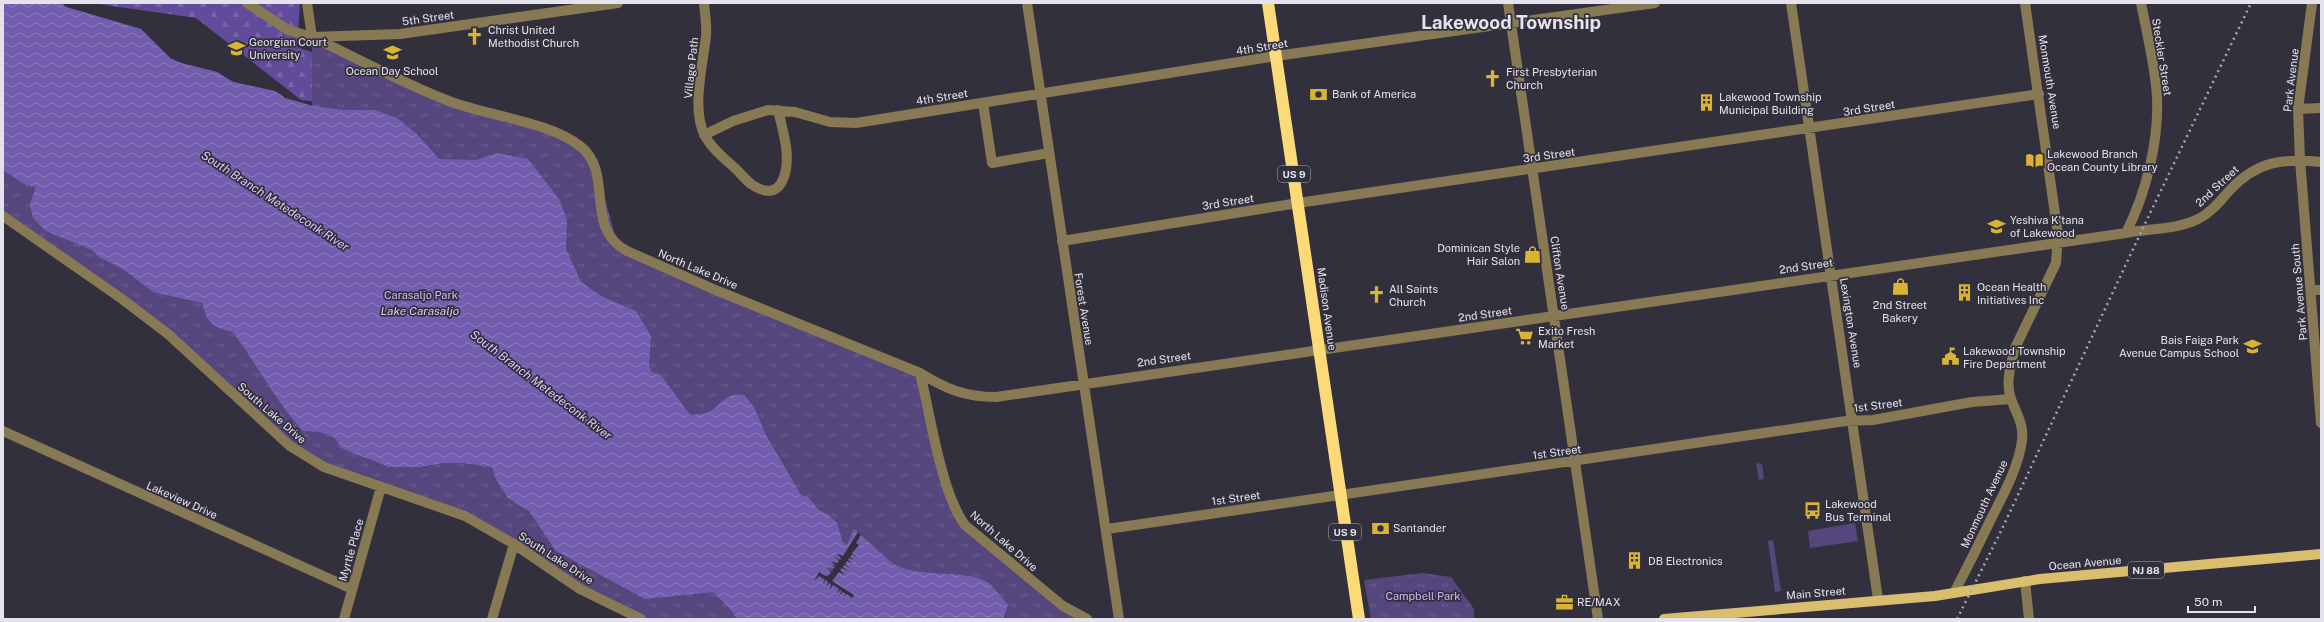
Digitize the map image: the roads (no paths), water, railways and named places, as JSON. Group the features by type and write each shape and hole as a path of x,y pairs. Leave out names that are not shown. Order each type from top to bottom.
{"highway":[{"name":"Madison Avenue","path":"1268,3 1359,619"}],"main road":[{"name":"Ocean Avenue","path":"1971,591 2025,581 2321,554"},
{"name":"Main Street","path":"1664,619 1878,599 1954,594 1971,591"}],"street":[{"name":"North Lake Drive","path":"247,3 288,30 312,37 450,101 530,124 565,137 581,146 592,159 598,177 604,224 608,236 616,246 718,291 920,373 942,467 956,513 965,525 1060,604 1087,619"},
{"path":"307,3 312,37"},
{"name":"5th Street","path":"312,37 400,34 618,3"},
{"name":"Village Path","path":"704,3 706,34 699,96 699,114 704,135 716,150 751,184 766,191 775,190 783,184 786,173 786,147 778,110"},
{"name":"Forest Avenue","path":"1027,3 1119,619"},
{"name":"Clifton Avenue","path":"1508,3 1598,619"},
{"name":"4th Street","path":"778,110 830,122 856,123 1276,56 1654,3"},
{"name":"Lexington Avenue","path":"1791,3 1832,275 1878,599"},
{"name":"Monmouth Avenue","path":"1954,594 2003,496 2018,458 2022,439 2022,429 2020,418 2011,398 2008,379 2011,363 2016,348 2056,263 2058,242 2026,3"},
{"name":"Steckler Street","path":"2126,233 2140,203 2154,146 2158,116 2155,80 2141,3"},
{"name":"Park Avenue","path":"2300,160 2298,110 2312,3"},
{"name":"3rd Street","path":"1062,242 1298,203 1809,130 2039,94"},
{"path":"983,103 992,163 1049,153"},
{"path":"2298,110 2321,108"},
{"path":"704,135 740,118 768,110 778,110"},
{"name":"2nd Street","path":"2126,233 2177,226 2199,219 2215,207 2251,171 2266,164 2300,160 2321,162"},
{"name":"Park Avenue South","path":"2300,160 2316,290 2321,423"},
{"name":"South Lake Drive","path":"3,216 122,299 168,334 290,446 324,467 465,516 514,544 580,589 642,619"},
{"path":"2058,242 2126,233"},
{"name":"2nd Street","path":"920,373 942,386 974,397 996,397 1083,383 2058,242"},
{"name":"1st Street","path":"1106,529 1576,462 1853,420 1873,420 1972,402 2011,398"},
{"name":"Lakeview Drive","path":"3,431 352,589"},
{"name":"Myrtle Place","path":"344,619 381,487"},
{"path":"492,619 514,544"},
{"path":"2025,581 2030,619"}],"water":[{"name":"Lake Carasaljo","path":"3,3 61,3 66,7 141,29 170,58 181,63 217,72 233,82 275,91 285,98 313,106 344,110 374,110 397,118 417,134 439,159 476,160 497,153 528,159 559,199 567,220 566,249 581,282 601,296 636,311 651,336 649,366 652,372 661,375 690,415 711,411 730,396 744,395 754,407 766,435 801,495 808,497 819,510 827,514 837,523 843,543 847,545 854,529 893,564 914,571 970,576 981,579 996,590 1008,605 1003,619 737,619 733,612 713,592 645,599 556,551 529,511 508,498 497,481 492,467 464,463 443,463 419,467 389,467 341,448 335,438 330,435 320,432 303,431 275,395 233,332 212,324 206,316 202,303 153,292 124,270 99,257 92,250 46,231 33,218 30,204 36,187 25,184 3,171"}],"railway":[{"path":"1957,619 2002,529 2142,230 2251,3"}],"place":[{"name":"Christ United Methodist Church","path":"475,36"},
{"name":"Georgian Court University","path":"236,48"},
{"name":"Ocean Day School","path":"392,53"},
{"name":"First Presbyterian Church","path":"1493,78"},
{"name":"Bank of America","path":"1319,94"},
{"name":"Lakewood Township Municipal Building","path":"1706,103"},
{"name":"Lakewood Branch Ocean County Library","path":"2034,160"},
{"name":"Yeshiva K'tana of Lakewood","path":"1997,226"},
{"name":"Dominican Style Hair Salon","path":"1533,254"},
{"name":"2nd Street Bakery","path":"1900,287"},
{"name":"Ocean Health Initiatives Inc","path":"1964,293"},
{"name":"All Saints Church","path":"1376,295"},
{"name":"Exito Fresh Market","path":"1525,337"},
{"name":"Bais Faiga Park Avenue Campus School","path":"2252,346"},
{"name":"Lakewood Township Fire Department","path":"1950,357"},
{"name":"Lakewood Bus Terminal","path":"1812,510"},
{"name":"Santander","path":"1380,528"},
{"name":"DB Electronics","path":"1635,561"},
{"name":"RE/MAX","path":"1564,602"}],"district":[{"name":"Lakewood Township","path":"1511,22"}],"water label":[{"name":"South Branch Metedeconk River","path":"275,201"},
{"name":"South Branch Metedeconk River","path":"541,385"}],"park label":[{"name":"Carasaljo Park","path":"421,295"},
{"name":"Campbell Park","path":"1423,596"}]}
